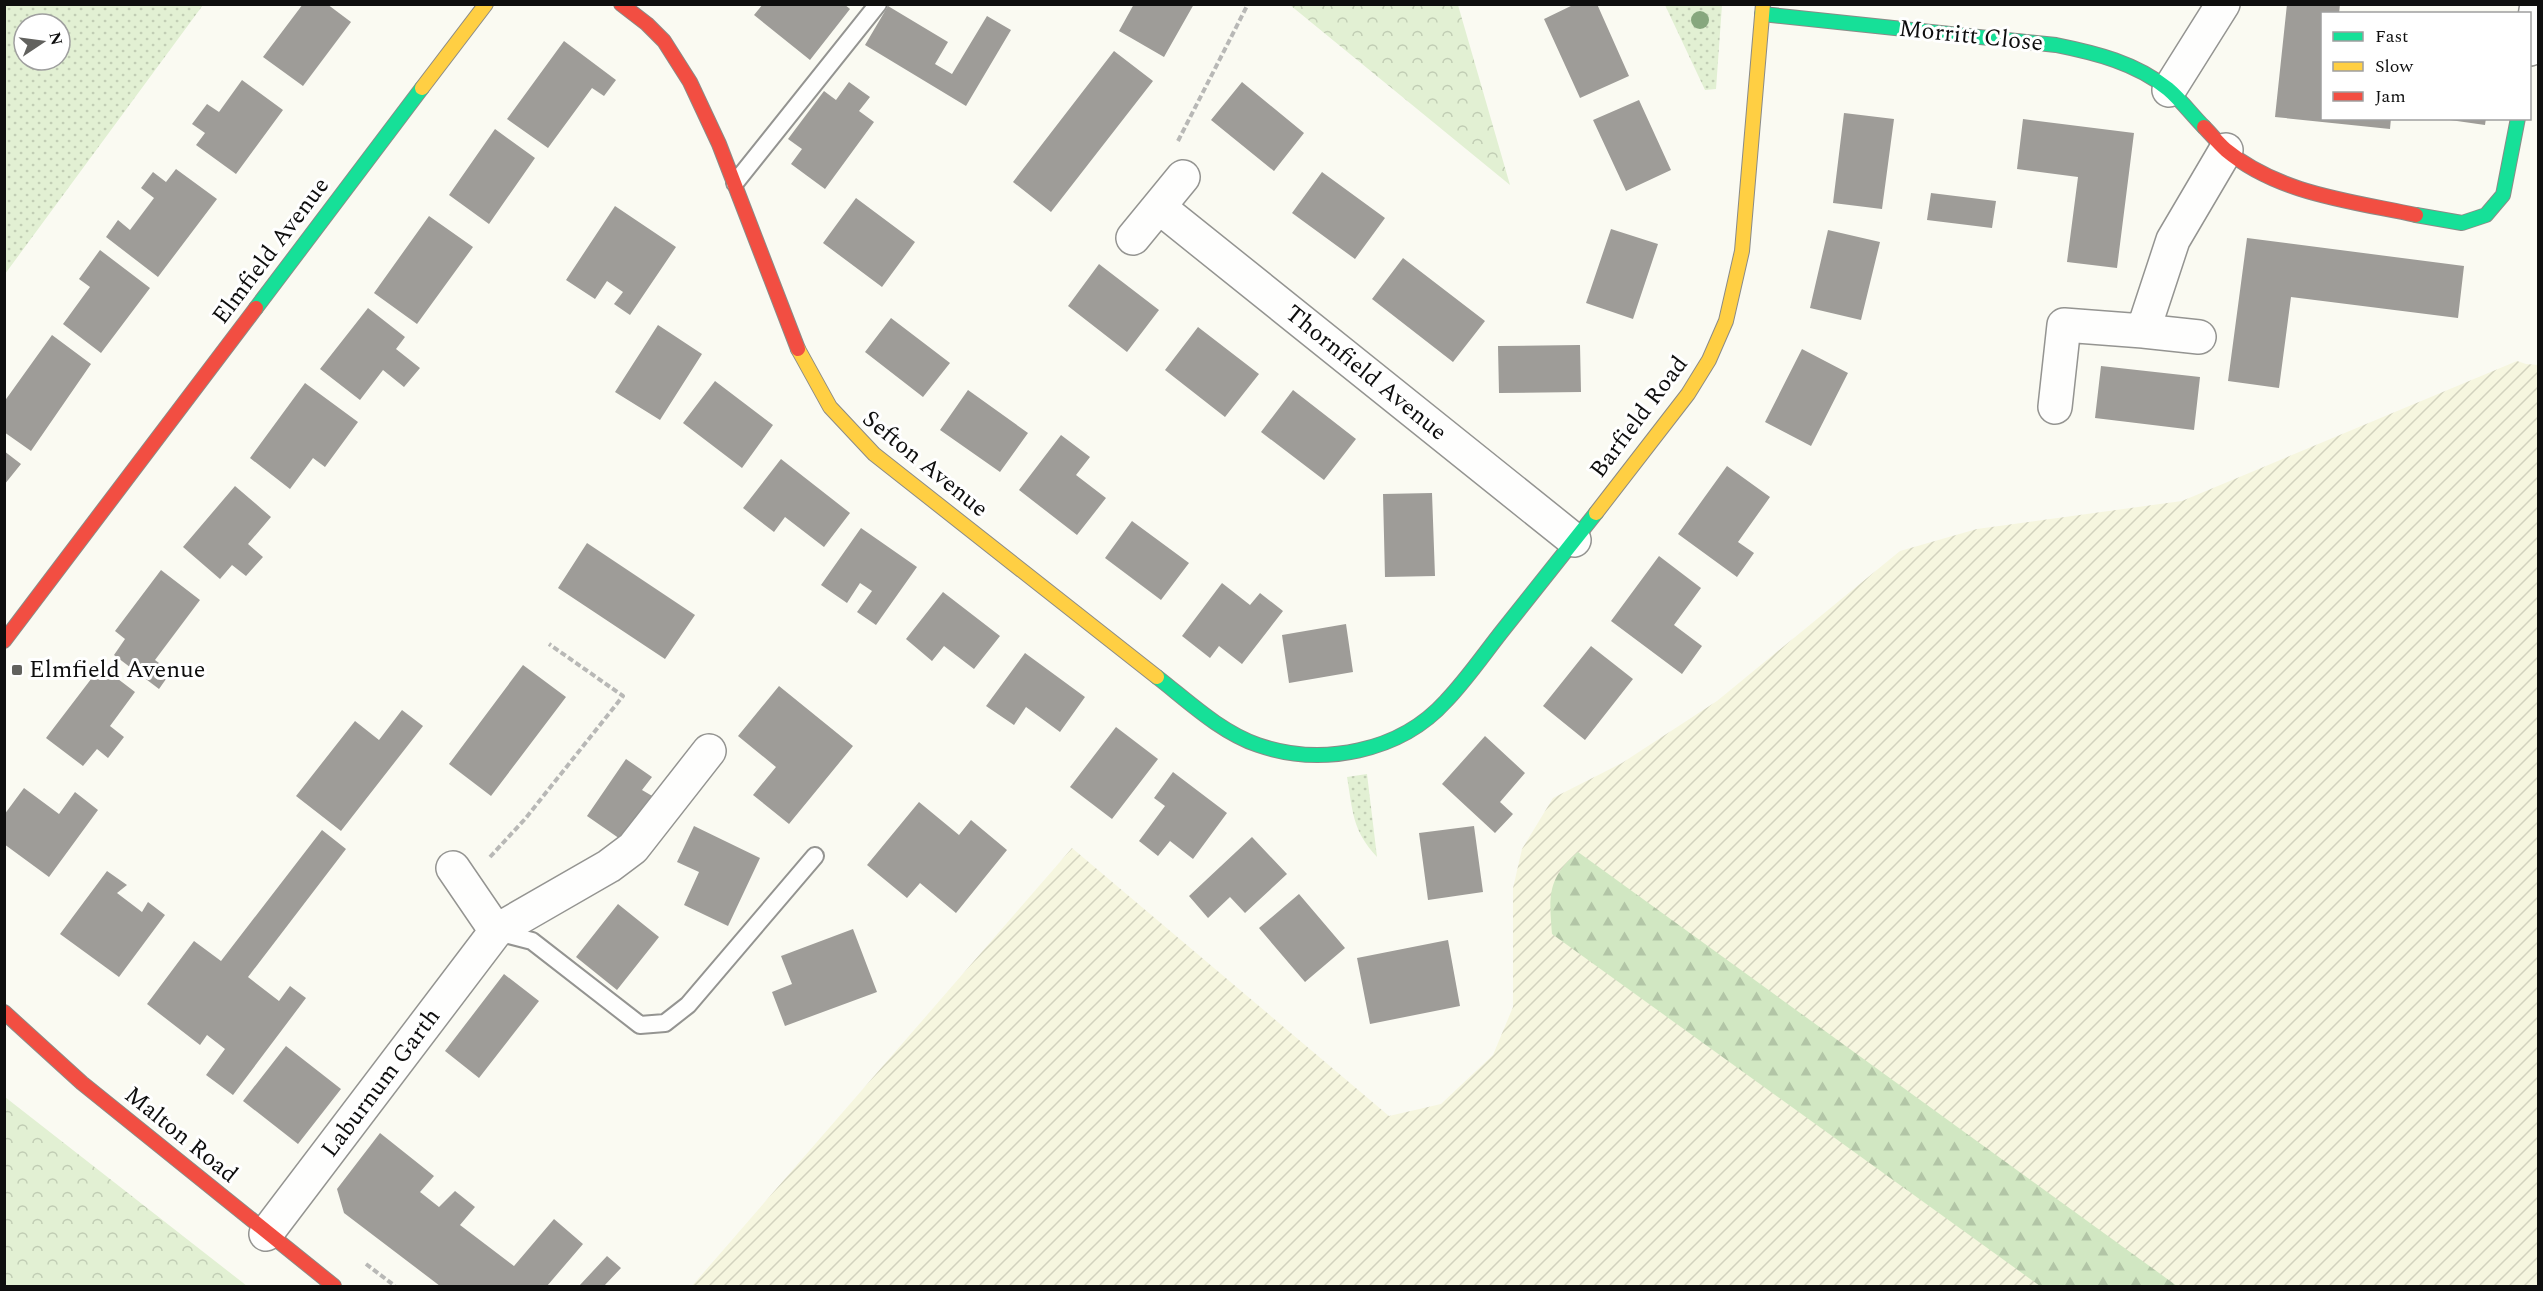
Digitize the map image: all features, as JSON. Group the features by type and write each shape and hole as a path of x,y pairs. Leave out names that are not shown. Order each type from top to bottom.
{"street":[{"name":"Elmfield Avenue","path":"4,641 486,4"},
{"name":"Sefton Avenue","path":"621,4 668,45 708,116 789,328 816,386 845,429 884,463 1213,722 1257,744 1280,751 1306,756 1354,753"},
{"path":"2169,90 2223,4"},
{"path":"2531,39 2538,5"},
{"name":"Morritt Close","path":"1762,9 2056,45 2098,54 2142,70 2169,90 2226,150 2262,174 2299,190 2462,223 2486,215 2503,195 2518,120"},
{"name":"Barfield Road","path":"1354,753 1388,742 1414,728 1445,703 1691,389 1710,359 1724,326 1736,286 1742,251 1762,9"},
{"path":"2143,331 2172,240 2226,150"},
{"path":"1133,238 1183,177"},
{"name":"Thornfield Avenue","path":"1159,207 1574,540"},
{"path":"2055,407 2064,325 2199,337"},
{"path":"458,876 496,932 609,866 633,848 709,751"},
{"name":"Laburnum Garth","path":"266,1234 496,932"},
{"name":"Malton Road","path":"4,1011 82,1083 334,1287"}],"lane":[{"path":"735,183 879,4"},
{"path":"496,932 532,941 640,1024 665,1023 688,1005 815,856"}],"path":[{"path":"1183,177 1176,146 1248,4"},
{"path":"458,876 525,819 623,696 549,644"}],"green space":[{"path":"4,5 203,5 5,274"},
{"path":"1290,5 1458,5 1510,185"},
{"path":"1665,5 1722,5 1716,89 1705,90"},
{"path":"2517,361 2538,365 2538,1286 692,1286 1072,848 1389,1116 1441,1104 1493,1055 1513,1007 1513,888 1522,849 1553,798 1622,763 1717,701 1900,551 1977,529 2182,501"},
{"path":"1367,774 1377,857 1358,829 1347,777"},
{"path":"1578,852 2177,1286 2040,1286 1552,934 1550,909 1552,888 1560,870"},
{"path":"5,1097 247,1286 5,1286"}],"building":[{"path":"303,4 327,4 351,22 303,86 263,57"},
{"path":"763,4 844,4 850,9 810,60 754,15"},
{"path":"1134,4 1194,4 1164,57 1119,31"},
{"path":"1575,4 1597,4 1629,76 1580,98 1544,19"},
{"path":"2287,4 2340,4 2339,12 2321,12 2321,120 2391,120 2390,129 2275,117"},
{"path":"888,6 948,42 935,64 952,74 987,16 1011,30 966,106 865,45"},
{"path":"564,41 616,80 604,96 592,88 548,148 507,119"},
{"path":"1114,51 1153,81 1051,212 1013,182"},
{"path":"242,80 283,110 236,174 196,145 205,133 192,124 207,104 219,112"},
{"path":"849,82 870,97 859,111 874,122 825,189 791,164 802,149 788,139 824,91 836,100"},
{"path":"1242,82 1304,133 1274,171 1211,120"},
{"path":"1639,100 1671,170 1626,191 1593,120"},
{"path":"1844,113 1894,119 1882,209 1833,203"},
{"path":"2023,119 2134,133 2117,268 2067,262 2078,177 2017,169"},
{"path":"2450,120 2486,120 2485,125"},
{"path":"495,129 535,158 489,224 449,195"},
{"path":"176,169 217,199 158,277 106,237 118,220 130,230 154,198 141,188 153,172 166,182"},
{"path":"1322,172 1385,218 1355,259 1292,213"},
{"path":"1931,193 1996,201 1992,228 1927,220"},
{"path":"856,198 915,242 882,287 823,243"},
{"path":"615,206 676,247 630,315 614,304 623,292 607,281 595,299 566,280"},
{"path":"429,216 473,247 417,324 374,293"},
{"path":"1611,229 1658,244 1633,319 1586,303"},
{"path":"1828,230 1880,242 1861,320 1810,308"},
{"path":"2247,238 2464,266 2458,318 2291,297 2279,388 2228,381"},
{"path":"100,250 150,288 101,353 63,324 90,287 79,279"},
{"path":"1403,258 1485,321 1453,362 1372,299"},
{"path":"1099,264 1159,310 1127,352 1068,306"},
{"path":"368,308 405,337 396,349 420,368 404,387 383,370 360,400 320,369"},
{"path":"891,318 950,363 923,397 865,352"},
{"path":"658,325 702,354 660,420 615,392"},
{"path":"1198,327 1259,374 1225,417 1165,370"},
{"path":"52,335 91,364 31,451 4,432 4,402"},
{"path":"1580,345 1581,392 1499,393 1498,346"},
{"path":"1802,349 1848,373 1811,446 1765,422"},
{"path":"2101,366 2200,377 2194,430 2095,418"},
{"path":"715,381 773,425 742,468 683,423"},
{"path":"305,383 358,422 325,467 313,458 290,489 250,458"},
{"path":"968,390 1028,433 1000,472 940,430"},
{"path":"1293,390 1356,439 1324,480 1261,432"},
{"path":"1061,435 1090,457 1076,475 1106,498 1077,535 1019,490"},
{"path":"4,451 21,464 4,485"},
{"path":"781,459 850,513 824,547 785,517 774,532 743,508"},
{"path":"1727,466 1770,497 1738,542 1754,553 1737,577 1678,534"},
{"path":"235,486 271,517 248,544 263,557 246,576 232,565 220,579 183,547"},
{"path":"1432,493 1435,576 1385,577 1383,494"},
{"path":"1132,521 1189,563 1161,600 1105,558"},
{"path":"861,528 917,567 876,625 857,612 872,591 860,583 847,603 821,585"},
{"path":"587,543 695,615 665,659 558,588"},
{"path":"1659,556 1701,588 1674,625 1702,646 1682,674 1611,621"},
{"path":"161,570 200,600 155,660 171,672 159,689 114,655 125,639 115,631"},
{"path":"1222,583 1250,605 1260,593 1283,611 1242,664 1219,646 1210,658 1182,636"},
{"path":"943,592 1000,636 974,669 944,646 932,661 906,639"},
{"path":"1346,624 1353,672 1289,683 1282,635"},
{"path":"1591,646 1633,679 1585,740 1543,706"},
{"path":"1025,653 1085,697 1060,732 1026,707 1014,725 986,706"},
{"path":"523,665 566,697 491,796 449,764"},
{"path":"101,666 135,692 110,726 124,737 108,758 97,749 83,766 46,738"},
{"path":"779,686 853,746 789,824 753,795 776,767 738,736"},
{"path":"402,710 423,726 341,831 296,796 355,721 379,740"},
{"path":"1116,727 1158,759 1112,819 1070,787"},
{"path":"1485,736 1525,773 1500,802 1513,814 1495,833 1442,784"},
{"path":"626,759 652,777 642,790 654,797 623,841 587,816"},
{"path":"1173,772 1227,813 1193,859 1170,841 1158,856 1139,841 1165,806 1154,798"},
{"path":"24,788 59,814 75,792 98,810 49,877 4,844 4,815"},
{"path":"919,802 959,835 971,820 1007,850 956,913 920,883 907,898 867,865"},
{"path":"694,826 760,858 728,926 684,905 699,872 677,862"},
{"path":"1474,826 1483,892 1428,900 1419,833"},
{"path":"322,830 346,849 248,977 279,1001 290,986 306,998 233,1095 206,1075 225,1049 207,1035 200,1045 147,1004 194,941 221,961"},
{"path":"1252,837 1287,874 1245,913 1230,897 1208,918 1189,896"},
{"path":"107,871 127,885 117,893 142,912 148,902 165,915 119,977 60,934"},
{"path":"1299,894 1345,948 1305,982 1259,928"},
{"path":"618,904 659,937 617,990 576,957"},
{"path":"853,929 877,992 785,1026 772,992 792,984 781,956"},
{"path":"1448,940 1460,1006 1370,1024 1357,958"},
{"path":"504,974 539,1001 479,1078 445,1051"},
{"path":"286,1046 341,1089 298,1144 243,1101"},
{"path":"380,1133 434,1176 420,1192 439,1207 455,1191 475,1207 460,1225 514,1266 554,1219 583,1244 547,1286 440,1286 344,1213 337,1189"},
{"path":"607,1256 621,1268 604,1286 579,1286"}],"traffic: fast":[{"path":"1762,14 2056,45 2086,52 2115,60 2156,80 2173,93 2204,127"},
{"path":"256,308 422,88"},
{"path":"2416,215 2462,223 2486,215 2503,195 2518,120"},
{"path":"1157,677 1218,724 1258,745 1283,752 1308,755 1359,750 1383,743 1406,732 1446,701 1596,513"}],"traffic: slow":[{"path":"422,88 486,4"},
{"path":"1596,513 1688,394 1709,360 1726,321 1742,251 1763,4"},
{"path":"798,349 830,407 874,454 1157,677"}],"traffic: jam":[{"path":"621,4 664,41 690,82 719,144 798,349"},
{"path":"2204,127 2226,150 2269,177 2316,194 2416,215"},
{"path":"4,641 256,308"},
{"path":"4,1012 82,1083 334,1286"}],"place":[{"name":"Elmfield Avenue","path":"17,670"}]}
